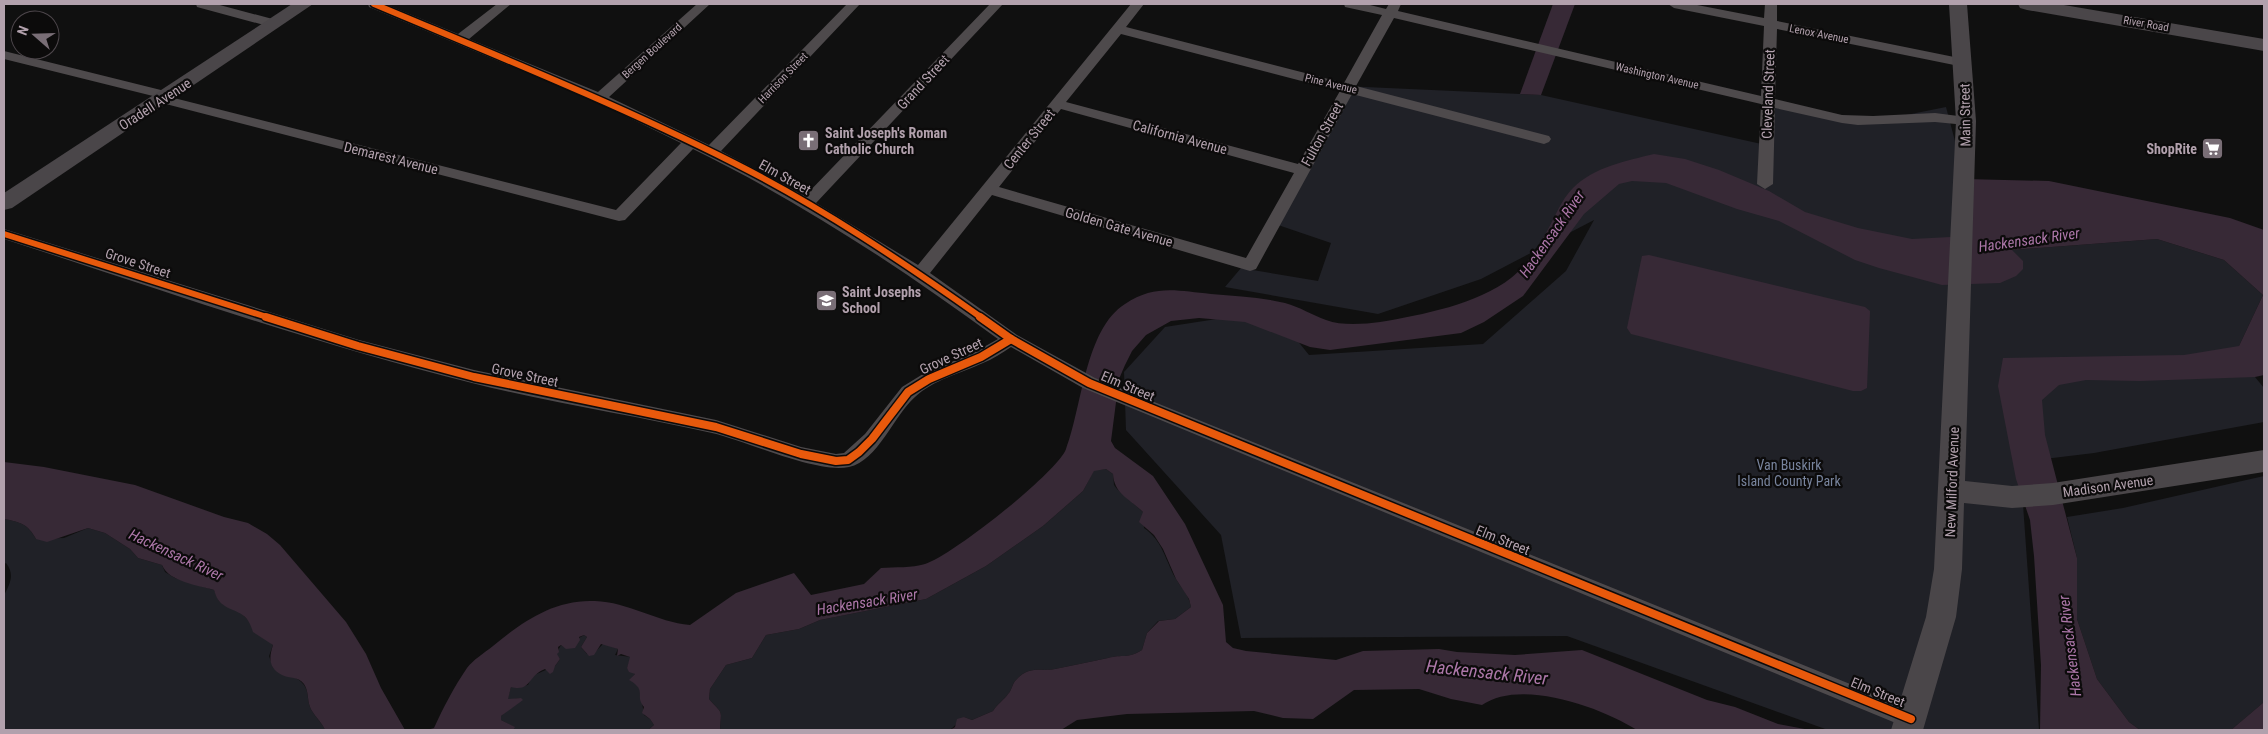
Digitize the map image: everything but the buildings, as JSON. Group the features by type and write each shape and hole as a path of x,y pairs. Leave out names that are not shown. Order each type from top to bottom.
{"street":[{"path":"202,4 274,24"},
{"name":"Oradell Avenue","path":"4,203 166,98 304,4"},
{"name":"Elm Street","path":"374,4 600,98 712,151 807,204 920,274 1011,339 1074,376 1132,402 1909,725"},
{"path":"460,39 505,4"},
{"name":"Bergen Boulevard","path":"600,98 704,4"},
{"name":"Harrison Street","path":"712,151 854,4"},
{"name":"Grand Street","path":"807,204 996,4"},
{"name":"Center Street","path":"920,274 1138,4"},
{"name":"Washington Avenue","path":"1350,4 1392,8 1536,48 1861,122 1935,116 1966,120"},
{"name":"Lenox Avenue","path":"1674,4 1964,63"},
{"name":"Cleveland Street","path":"1765,184 1771,4"},
{"name":"Main Street","path":"1958,4 1964,63 1966,120 1962,227"},
{"name":"River Road","path":"2027,4 2264,45"},
{"name":"Fulton Street","path":"1250,265 1392,8"},
{"name":"Pine Avenue","path":"1118,29 1544,139"},
{"name":"Demarest Avenue","path":"4,55 619,216 692,142"},
{"name":"California Avenue","path":"1057,104 1302,170"},
{"name":"Golden Gate Avenue","path":"989,188 1250,265"},
{"name":"New Milford Avenue","path":"1909,725 1941,617 1948,569 1962,227"},
{"name":"Grove Street","path":"4,234 358,346 415,362 474,377 716,428 801,454 836,461 848,460 859,452 872,439 908,392 928,379 981,356 1011,339"},
{"name":"Madison Avenue","path":"1952,489 1988,497 2024,496 2213,471 2264,461"}],"green space":[{"name":"Van Buskirk Island County Park","path":"1343,86 1541,95 1766,145 1769,104 1866,123 1946,107 1965,179 2011,250 2157,239 2224,260 2263,295 2239,346 2255,377 2264,388 2264,422 2094,453 2020,462 2039,730 1828,730 1567,636 1241,638 1221,535 1126,430 1124,372 1165,327 1249,314 1292,334 1309,355 1483,344 1566,271 1594,220 1481,279 1378,314 1225,287 1241,268 1318,281 1331,243 1269,222"},
{"path":"1106,469 1113,474 1114,485 1117,489 1143,512 1144,528 1160,545 1191,607 1175,619 1158,621 1147,633 1142,650 1129,655 1050,670 1026,672 1016,680 1009,692 993,711 972,720 964,717 950,730 720,730 721,715 709,699 710,689 726,665 752,658 766,635 799,629 820,620 926,599 986,566 1043,526 1083,491 1094,470"},
{"path":"2264,476 2264,702 2231,730 2140,730 2129,722 2097,679 2077,619 2077,558 2067,517 2123,508"},
{"path":"4,519 23,524 36,539 64,538 88,528 105,533 130,549 138,558 162,565 165,572 175,578 214,590 219,601 239,611 273,645 269,656 272,664 281,673 295,678 304,685 307,690 310,707 325,730 4,730 4,595 10,583 11,575 9,567 6,563 4,564"},
{"path":"584,635 587,637 581,647 587,654 594,653 604,643 618,649 615,655 631,657 627,668 635,674 630,680 635,682 640,689 644,715 654,725 648,730 513,730 514,727 501,720 501,716 521,698 507,700 511,687 528,685 532,676 555,666 560,659 556,654 561,645 564,647"}],"water":[{"path":"1553,4 1575,4 1541,95 1520,94"},
{"name":"Hackensack River","path":"1654,154 1685,159 1719,170 1769,191 1805,212 1858,228 1912,239 1970,236 1965,179 2049,181 2230,218 2264,230 2264,375 2255,377 2140,381 2086,380 2059,385 2042,400 2045,435 2077,558 2077,619 2097,679 2129,722 2140,730 2040,730 2041,665 2034,556 2030,520 2016,479 1998,386 2003,358 2184,355 2239,346 2263,295 2224,260 2157,239 2012,250 2023,261 2023,269 2016,276 2000,283 1942,285 1855,260 1779,221 1737,209 1666,183 1632,181 1619,184 1584,214 1523,296 1484,322 1461,333 1330,350 1310,347 1245,322 1199,318 1171,321 1146,335 1132,351 1125,365 1119,379 1111,441 1115,448 1153,476 1185,524 1223,605 1226,642 1233,648 1336,660 1363,651 1439,649 1457,652 1515,655 1582,650 1707,700 1735,707 1778,724 1810,730 1637,730 1603,713 1560,699 1517,694 1498,697 1482,705 1451,699 1419,689 1354,690 1313,719 1283,718 1254,711 1127,714 1077,720 1061,730 950,730 955,727 957,719 964,717 972,720 993,711 1009,692 1016,680 1026,672 1050,670 1133,654 1142,650 1147,633 1159,621 1175,619 1191,607 1189,599 1176,579 1163,549 1154,535 1139,522 1143,512 1116,487 1113,474 1106,469 1094,471 1083,491 1043,526 986,566 926,599 820,620 799,629 766,635 752,658 726,665 710,689 709,699 721,715 720,730 648,730 654,725 642,713 644,707 641,703 638,687 629,680 635,674 629,672 627,668 630,657 621,654 617,656 618,649 601,644 594,655 589,656 581,647 587,637 584,635 579,637 580,640 575,648 566,649 561,645 558,647 559,652 557,654 560,659 553,672 550,674 545,669 535,675 523,687 511,687 508,699 521,698 523,700 501,716 501,720 515,727 513,730 427,730 434,728 453,690 472,662 515,629 552,608 580,601 607,602 666,620 690,625 736,593 794,573 811,595 864,584 881,568 909,567 925,564 938,558 1002,512 1044,476 1059,460 1066,449 1086,370 1101,331 1112,316 1125,304 1136,298 1157,291 1167,290 1257,298 1285,303 1326,320 1346,324 1380,322 1449,307 1483,295 1511,278 1526,263 1540,244 1565,198 1581,181 1600,170"},
{"path":"1649,255 1865,307 1870,311 1867,388 1861,391 1853,391 1631,334 1627,328 1642,256"},
{"name":"Hackensack River","path":"4,462 44,467 135,485 224,517 248,523 267,534 280,545 346,622 366,654 381,688 405,730 325,730 310,707 307,690 302,681 282,675 274,669 270,658 273,645 253,632 243,615 219,601 214,590 177,579 166,571 162,565 138,558 130,549 105,533 88,528 47,542 36,539 23,524 4,519"},
{"path":"2264,702 2264,730 2231,730"}],"cycle path":[{"path":"374,4 600,98 736,164 849,228 920,274 1011,339 1089,383 1911,719"},
{"path":"4,234 358,346 474,377 716,427 801,454 836,461 848,460 859,452 872,439 908,392 929,379 981,357 1011,339"}],"place":[{"name":"Saint Joseph's Roman Catholic Church","path":"809,141"},
{"name":"ShopRite","path":"2213,149"},
{"name":"Saint Josephs School","path":"826,300"}]}
